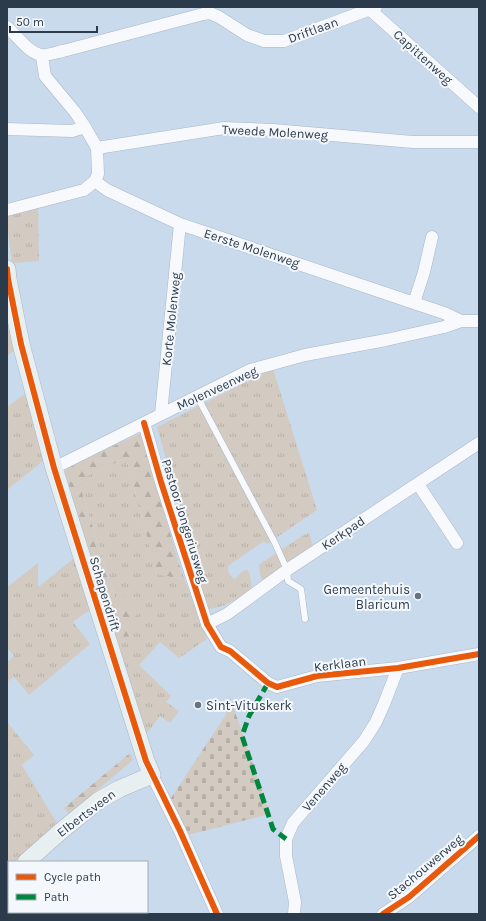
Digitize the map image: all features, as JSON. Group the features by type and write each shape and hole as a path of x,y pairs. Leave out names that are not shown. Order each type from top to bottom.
{"street":[{"name":"Driftlaan","path":"42,56 210,13 247,35 264,41 284,41 371,8"},
{"name":"Capittenweg","path":"371,8 479,107"},
{"path":"7,27 27,48 42,56 45,76 75,112 97,148 98,174 96,182 84,190 7,210"},
{"path":"7,130 72,131 85,127"},
{"name":"Tweede Molenweg","path":"97,148 224,128 273,130 414,142 479,142"},
{"name":"Eerste Molenweg","path":"96,182 107,190 180,224 444,313 461,321 479,321"},
{"name":"Korte Molenweg","path":"161,414 180,224"},
{"path":"414,303 424,272 432,237"},
{"name":"Schapendrift","path":"7,269 21,344 54,468 144,754 152,775 180,831 217,914"},
{"name":"Molenveenweg","path":"54,468 250,370 305,355 386,340 444,327 461,321"},
{"name":"Pastoor Jongeriusweg","path":"144,423 207,624"},
{"name":"Kerkpad","path":"207,624 226,614 288,570 479,443"},
{"path":"418,484 457,543"},
{"name":"Kerklaan","path":"207,624 221,647 230,651 268,683 277,687 317,676 398,668 479,654"},
{"name":"Venenweg","path":"294,914 295,902 286,856 286,839 293,823 364,741 376,722 398,668"},
{"name":"Elbertsveen","path":"35,859 61,831 98,801 118,789 152,775"},
{"name":"Stachouwerweg","path":"383,914 409,897 479,836"}],"lane":[{"path":"197,396 288,570 288,581 300,589 305,619"}],"green space":[{"path":"38,207 39,261 12,263 7,218 10,212"},
{"path":"14,326 19,347 7,356 7,331"},
{"path":"273,369 317,510 267,544 264,541 228,566 230,575 235,579 243,571 247,570 249,572 252,587 250,591 230,602 220,607 209,609 204,596 157,427"},
{"path":"29,391 48,457 7,490 7,407"},
{"path":"141,433 180,567 181,579 157,574 126,458 78,480 115,598 104,601 65,472 67,468"},
{"path":"126,458 157,574 181,579 180,567 207,639 179,658 160,642 139,665 171,696 166,702 179,711 170,723 160,716 145,736 104,601 115,597 78,480"},
{"path":"308,533 310,535 313,549 263,581 260,574 259,565"},
{"path":"77,556 94,607 73,622 90,644 29,695 14,677 7,682 7,662 14,656 7,648 7,587 38,563 38,587"},
{"path":"122,595 139,613 131,620 133,636 124,637 119,610"},
{"path":"230,697 270,814 188,835 171,798 227,713 223,708"},
{"path":"7,722 34,755 22,765 58,825 15,861 8,861 7,868"},
{"path":"130,753 133,760 69,814 64,808"}],"marked path":[{"path":"268,683 249,716 242,736 273,829 286,839"}],"cycle path":[{"path":"7,269 21,344 54,468 146,761 180,831 217,914"},
{"path":"144,423 161,482 207,624 221,647 230,651 268,683 277,687 317,676 398,668 479,654"},
{"path":"383,914 409,897 479,836"}],"place":[{"name":"Gemeentehuis Blaricum","path":"418,596"},
{"name":"Sint-Vituskerk","path":"198,705"}]}
